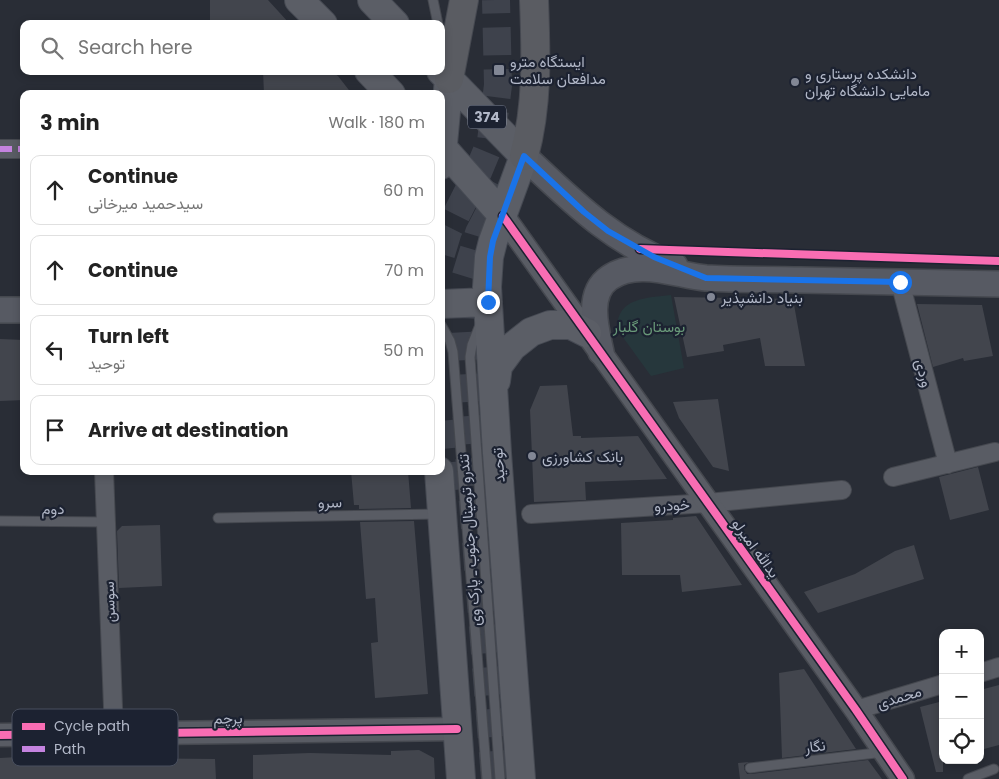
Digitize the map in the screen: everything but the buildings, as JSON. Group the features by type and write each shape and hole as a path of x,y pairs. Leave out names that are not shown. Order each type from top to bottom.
{"highway":[{"path":"445,64 464,0"},
{"path":"524,156 533,118 534,0"}],"main road":[{"path":"299,0 319,20"},
{"path":"372,0 390,20"},
{"name":"374","path":"445,68 524,156"},
{"path":"373,75 387,90"},
{"path":"443,90 444,75"},
{"path":"445,155 504,216"},
{"path":"524,156 584,212 608,231 654,257 706,278"},
{"name":"توحید","path":"521,779 488,302 490,257 493,241 504,216 524,156"},
{"path":"594,343 597,293 603,283 615,274 632,270 647,269 706,278 999,284"},
{"path":"445,304 488,302"},
{"path":"0,310 20,310"},
{"path":"494,390 498,366 512,347 531,332 550,325 571,325 594,343"},
{"path":"439,475 461,779"}],"street":[{"path":"0,149 20,149"},
{"name":"یدالله امیرلو","path":"504,216 856,710 903,779"},
{"name":"وردی","path":"900,282 948,464"},
{"path":"893,477 995,452"},
{"name":"سوسن","path":"104,475 113,709"},
{"name":"خودرو","path":"531,514 708,503 842,490"},
{"path":"984,672 999,667"},
{"name":"محمدی","path":"856,710 939,685"},
{"name":"پرچم","path":"178,732 457,729"}],"lane":[{"path":"433,0 437,20"},
{"name":"تندرو ترمینال جنوب ـ پارک وی","path":"488,302 472,345 470,357 500,779"},
{"path":"445,332 453,352 487,779"},
{"name":"سرو","path":"218,518 442,514"},
{"name":"دوم","path":"0,522 106,522"},
{"name":"نگار","path":"750,768 884,752"},
{"path":"968,779 994,769"}],"green space":[{"name":"بوستان گلبار","path":"671,295 684,368 651,376 617,329 618,318 628,305 635,301"}],"tunnel":[{"path":"445,241 491,141 498,85 496,0"},
{"path":"495,779 468,441 462,331 464,282 479,233 503,187"},
{"path":"445,459 449,497"}],"marked path":[{"path":"0,149 20,149"}],"cycle path":[{"path":"503,216 856,710 903,779"},
{"path":"640,249 999,261"},
{"path":"178,733 457,729"},
{"path":"0,735 12,735"}],"place":[{"name":"ایستگاه مترو مدافعان سلامت","path":"499,70"},
{"name":"دانشکده پرستاری و مامایی دانشگاه تهران","path":"795,82"},
{"name":"بنیاد دانشپذیر","path":"711,297"},
{"name":"بانک کشاورزی","path":"532,456"}],"route":[{"path":"488,302 487,287 493,241 504,216 524,156 584,212 608,231 654,257 706,278 900,282"}]}
